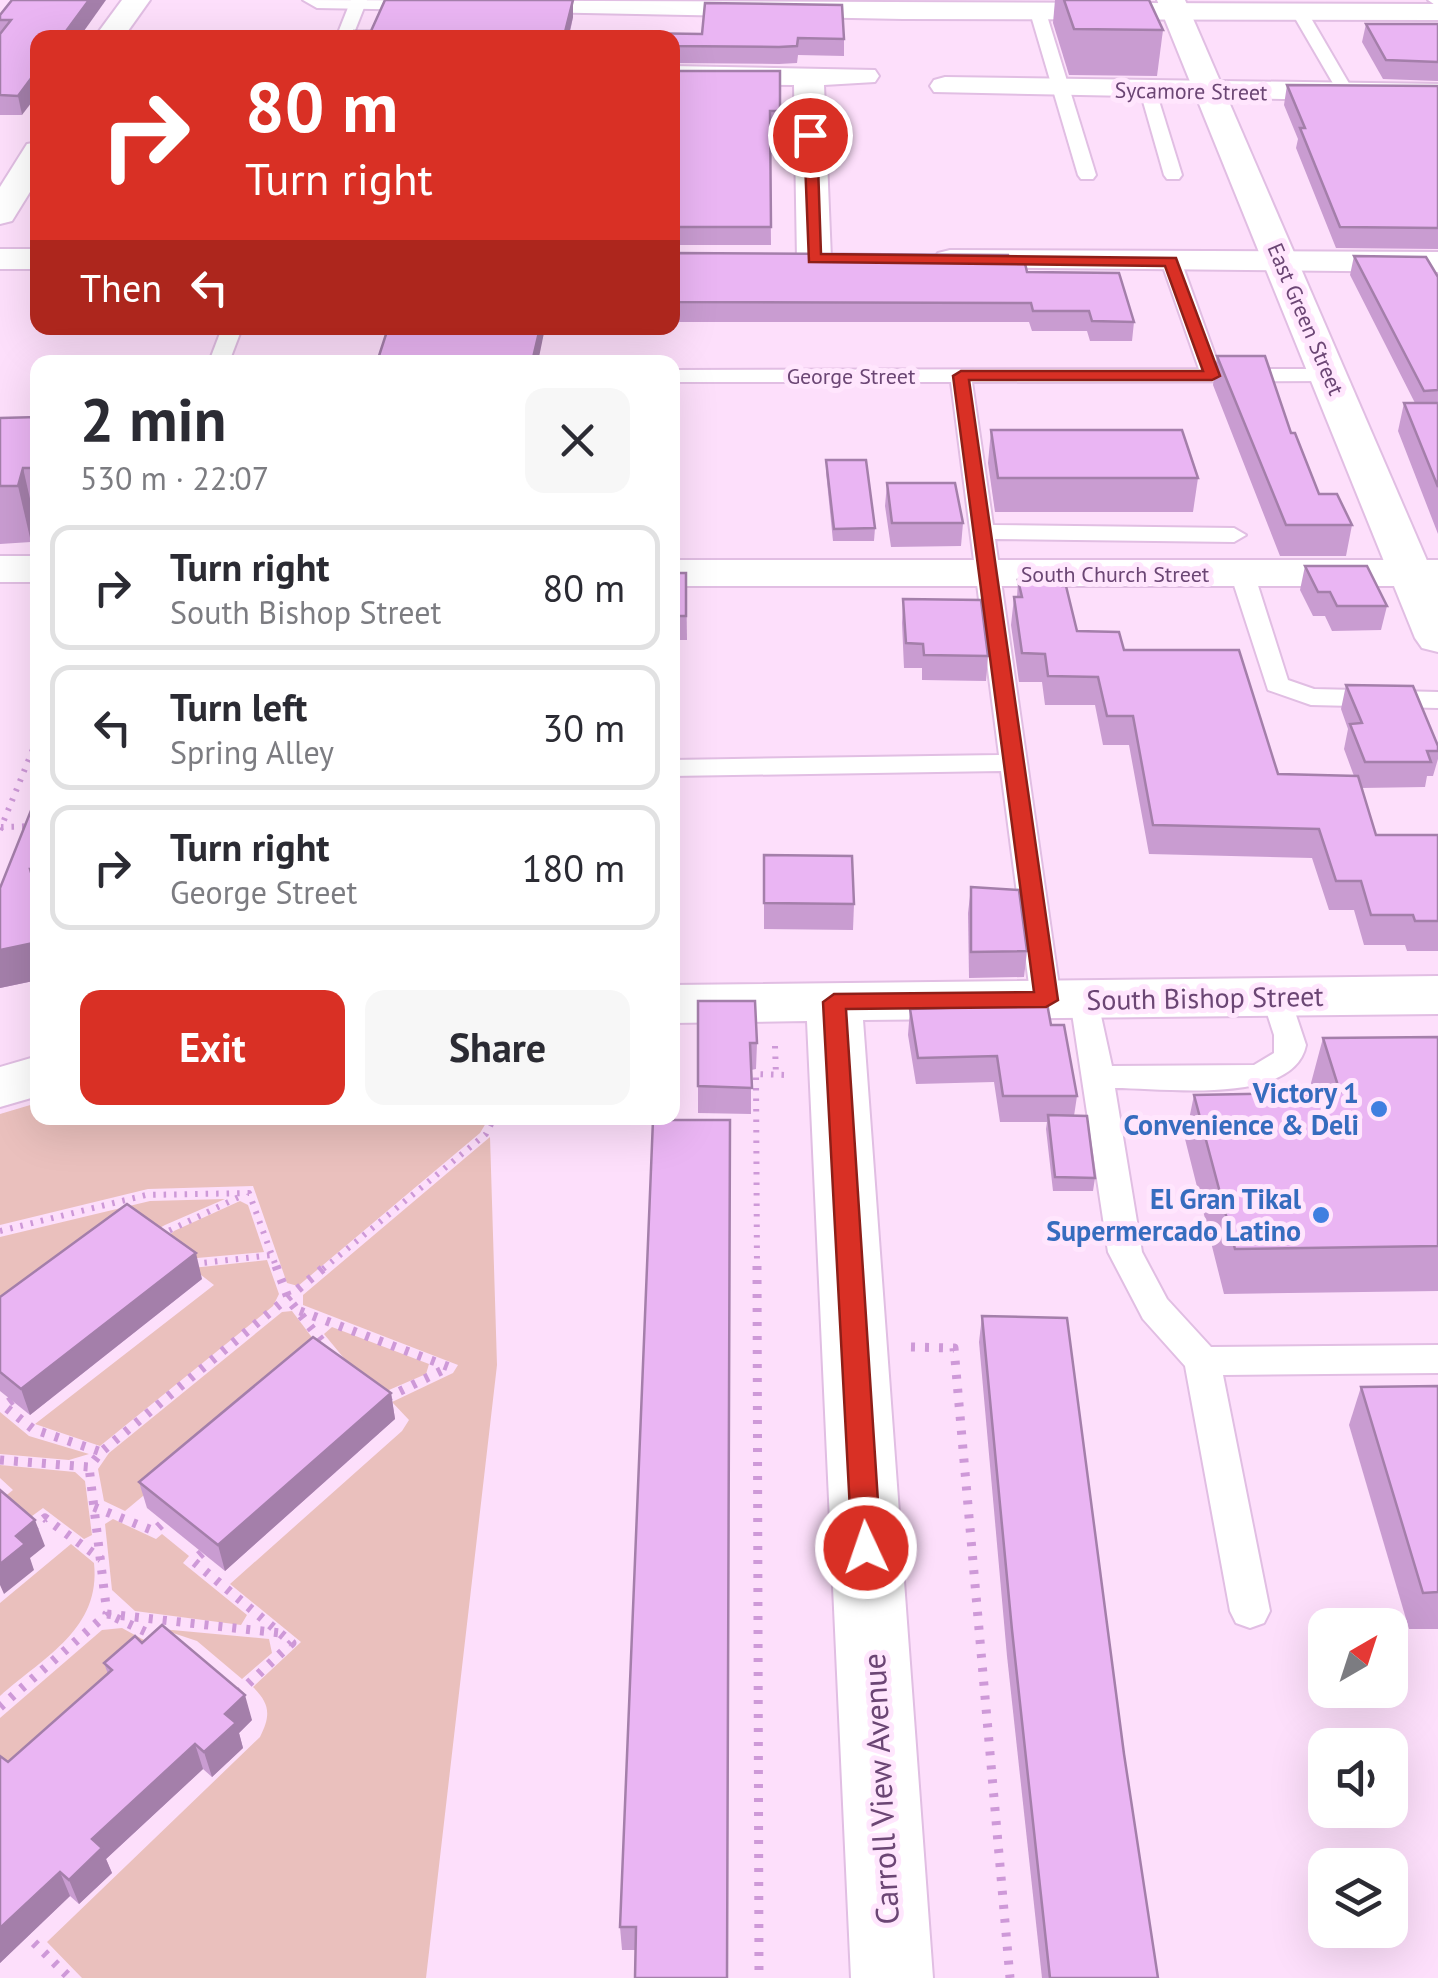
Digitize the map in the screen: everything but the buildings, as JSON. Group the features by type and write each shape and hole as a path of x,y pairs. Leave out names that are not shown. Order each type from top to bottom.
{"street":[{"path":"114,30 136,0"},
{"path":"317,0 1174,6 1300,13 1438,12"},
{"name":"East Green Street","path":"1174,6 1330,375 1425,572 1438,638"},
{"path":"680,75 864,76"},
{"path":"809,76 813,259"},
{"name":"Sycamore Street","path":"945,86 1438,93"},
{"path":"0,214 30,164"},
{"path":"0,260 30,259"},
{"path":"916,260 1438,262"},
{"name":"South Church Street","path":"680,572 986,553 1238,554 1425,572"},
{"path":"0,569 30,569"},
{"name":"South Bishop Street","path":"680,1004 1066,1000 1285,1020 1438,996"},
{"name":"Carroll View Avenue","path":"834,1002 892,1978"},
{"path":"0,1087 30,1078"}],"lane":[{"path":"347,30 359,0"},
{"path":"1300,13 1346,92"},
{"path":"1040,19 1087,176"},
{"path":"1148,91 1173,175"},
{"path":"1171,261 1212,376"},
{"name":"George Street","path":"680,376 1330,375"},
{"path":"961,376 1014,763 1066,1000 1098,1077 1125,1252 1154,1309 1202,1361 1250,1611"},
{"path":"1238,554 1276,685 1312,697 1438,700"},
{"path":"680,768 1014,763"},
{"path":"1098,1077 1257,1076 1282,1064 1285,1020 1329,1042"},
{"path":"1202,1361 1438,1359"}],"path":[{"path":"30,757 1,828 30,826"},
{"path":"759,1978 756,1074 793,1075"},
{"path":"107,1614 89,1467 101,1452 486,1134 490,1125"},
{"path":"0,1231 146,1196 249,1193"},
{"path":"151,1242 169,1228 249,1193"},
{"path":"249,1193 289,1300 331,1354"},
{"path":"184,1266 272,1255"},
{"path":"297,1310 449,1367 374,1404"},
{"path":"904,1347 954,1348 1010,1978"},
{"path":"12,1400 4,1406 32,1429 101,1452"},
{"path":"0,1460 89,1467"},
{"path":"94,1507 154,1531 164,1522"},
{"path":"28,1532 45,1518 101,1559"},
{"path":"202,1553 193,1560 292,1642 230,1702"},
{"path":"107,1614 176,1645"},
{"path":"0,1707 107,1614 280,1634"},
{"path":"16,1925 70,1978"}],"shaded area":[{"path":"30,1105 30,1125 485,1125 298,1286 287,1283 253,1186 148,1189 0,1225 0,1114"},
{"path":"490,1137 497,1365 426,1978 82,1978 47,1942 260,1737 267,1710 253,1687 301,1642 230,1584 402,1431 409,1420 392,1402 453,1373 458,1365 303,1305 303,1295"},
{"path":"225,1199 165,1225 0,1316 0,1237 150,1201"},
{"path":"240,1201 248,1205 264,1252 186,1259 162,1242 174,1231"},
{"path":"267,1260 279,1294 273,1306 100,1446 35,1424 214,1285 192,1268"},
{"path":"292,1311 320,1348 125,1511 104,1501 98,1469 109,1453 282,1312"},
{"path":"332,1327 429,1364 426,1374 375,1396 324,1334"},
{"path":"0,1412 29,1436 89,1454 69,1460 0,1454"},
{"path":"0,1465 75,1472 85,1481 92,1535 84,1539 43,1508 28,1519 3,1498 13,1490 0,1478"},
{"path":"113,1519 156,1539 162,1534 189,1556 183,1563 247,1615 241,1625 135,1611 112,1590 105,1524"},
{"path":"71,1544 94,1563 89,1606 66,1639 0,1696 0,1603"},
{"path":"122,1628 155,1646 0,1786 0,1718 102,1630"},
{"path":"161,1629 269,1639 272,1653 242,1679 197,1641"}],"place":[{"name":"Victory 1 Convenience & Deli","path":"1379,1109"},
{"name":"El Gran Tikal Supermercado Latino","path":"1321,1215"}],"route":[{"path":"810,135 814,259 1171,261 1212,376 961,376 1046,1000 834,1002 866,1548"}]}
